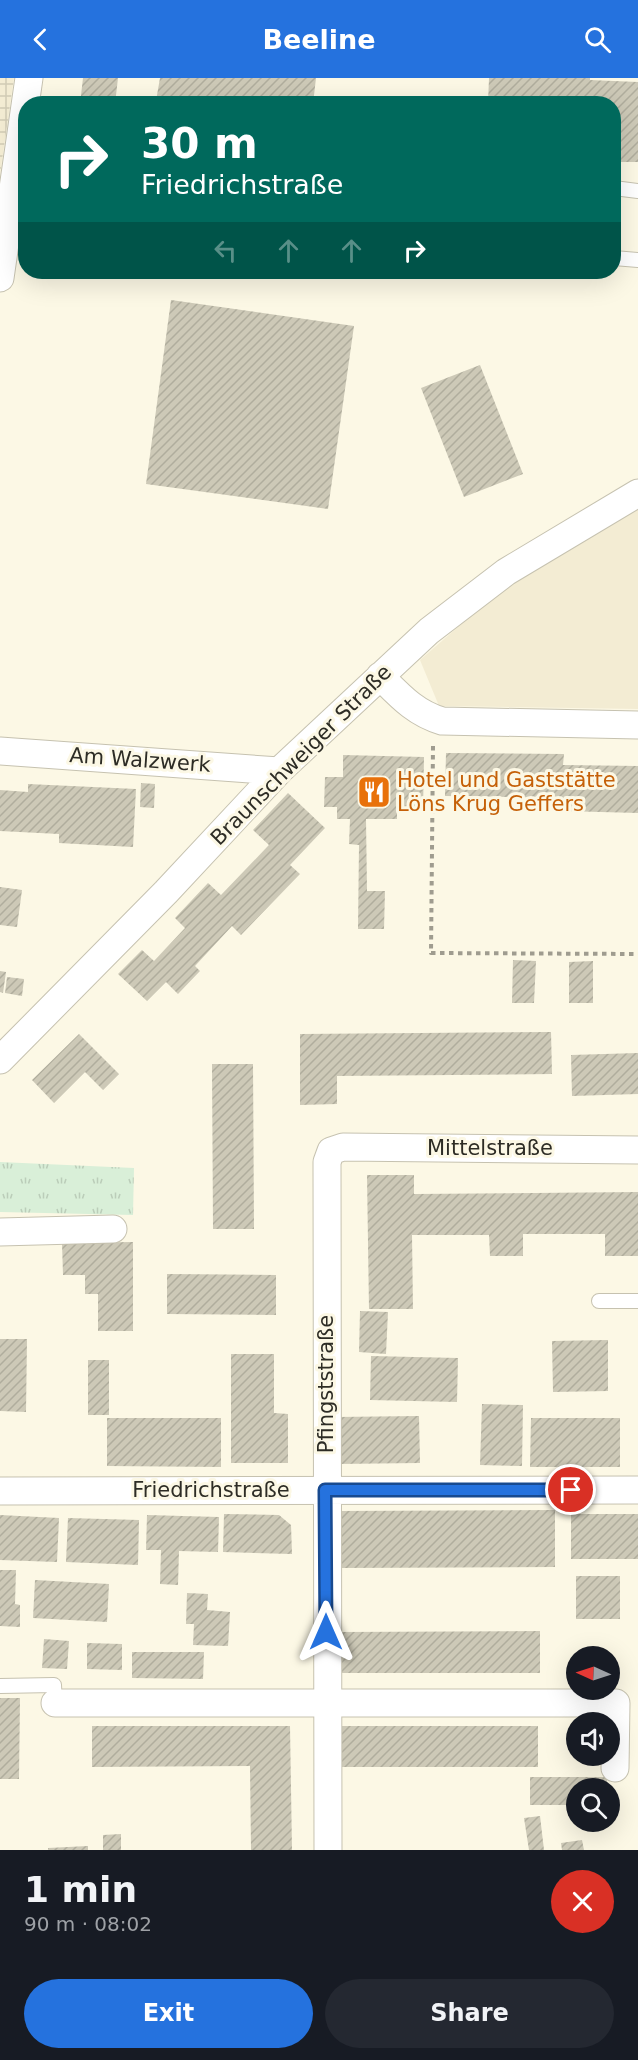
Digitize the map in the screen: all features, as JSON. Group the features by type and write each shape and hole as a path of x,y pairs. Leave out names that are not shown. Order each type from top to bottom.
{"street":[{"path":"26,96 29,78"},
{"path":"0,278 18,154"},
{"name":"Braunschweiger Straße","path":"0,1060 166,892 279,771 429,631 506,572 638,493"},
{"path":"380,676 407,703 433,718 464,723 638,725"},
{"name":"Am Walzwerk","path":"0,751 279,771"},
{"name":"Mittelstraße","path":"343,1147 638,1150"},
{"name":"Pfingststraße","path":"328,1850 325,1490 327,1162 332,1151 343,1147"},
{"path":"0,1232 113,1229"},
{"name":"Friedrichstraße","path":"0,1491 638,1490"},
{"path":"55,1703 616,1703 615,1768"}],"lane":[{"path":"621,189 638,191"},
{"path":"621,259 638,260"},
{"path":"599,1301 638,1301"},
{"path":"0,1686 54,1685 55,1703"}],"path":[{"path":"433,718 431,953 638,954"}],"shaded area":[{"path":"0,78 14,78 0,174"},
{"path":"638,503 638,709 439,706 420,660 512,580"}],"green space":[{"path":"0,1162 134,1168 133,1215 0,1212"}],"building":[{"path":"83,78 118,78 116,96 81,96"},
{"path":"160,78 316,78 314,96 157,96"},
{"path":"489,78 590,78 590,80 638,82 638,162 621,162 621,96 488,96"},
{"path":"171,300 354,326 328,509 146,484"},
{"path":"480,365 523,474 464,497 421,388"},
{"path":"446,753 564,754 563,765 638,766 638,813 563,811 563,798 445,796"},
{"name":"Hotel und Gaststätte Löns Krug Geffers","path":"343,755 424,757 423,811 397,810 397,819 366,819 367,891 385,891 384,929 358,929 359,845 349,844 350,819 337,819 337,807 324,807 325,777 343,777"},
{"path":"141,783 155,784 154,808 140,807"},
{"path":"28,784 136,789 133,847 59,843 59,834 0,831 0,790 28,792"},
{"path":"288,793 325,828 290,865 300,874 241,935 232,926 195,966 200,971 178,994 166,982 147,1001 118,974 142,950 154,961 185,928 175,918 208,883 221,895 269,845 253,830"},
{"path":"0,887 22,890 17,927 0,925"},
{"path":"513,960 536,961 534,1003 512,1003"},
{"path":"593,961 593,1003 569,1003 569,962"},
{"path":"0,971 6,972 3,993 0,992"},
{"path":"7,977 24,979 22,996 5,993"},
{"path":"551,1032 552,1074 337,1076 337,1104 300,1105 300,1034"},
{"path":"79,1034 119,1074 103,1090 85,1072 54,1103 32,1080"},
{"path":"638,1053 638,1094 572,1096 571,1055"},
{"path":"212,1064 253,1064 254,1229 213,1229"},
{"path":"367,1175 414,1175 414,1194 638,1192 638,1256 605,1256 605,1234 523,1234 523,1256 490,1256 489,1235 412,1235 413,1309 369,1309"},
{"path":"133,1242 133,1331 98,1331 98,1294 85,1294 85,1275 63,1275 62,1243"},
{"path":"167,1274 276,1275 276,1315 167,1314"},
{"path":"360,1311 388,1312 386,1354 359,1352"},
{"path":"0,1339 27,1339 26,1412 0,1411"},
{"path":"608,1340 608,1391 553,1392 552,1341"},
{"path":"231,1354 274,1354 274,1413 288,1414 288,1463 231,1463"},
{"path":"371,1356 458,1358 457,1402 370,1400"},
{"path":"88,1360 109,1360 109,1415 88,1415"},
{"path":"482,1404 523,1405 522,1466 480,1465"},
{"path":"419,1416 420,1463 337,1464 336,1417"},
{"path":"107,1418 221,1418 221,1467 107,1466"},
{"path":"531,1418 620,1418 620,1467 530,1467"},
{"path":"555,1510 555,1567 340,1568 339,1511"},
{"path":"224,1514 279,1515 291,1525 292,1554 223,1552"},
{"path":"571,1514 638,1514 638,1559 571,1559"},
{"path":"0,1515 59,1518 57,1562 0,1560"},
{"path":"147,1515 219,1517 218,1552 179,1551 178,1585 160,1584 161,1550 146,1550"},
{"path":"68,1518 139,1520 138,1565 66,1562"},
{"path":"0,1570 16,1570 15,1604 20,1605 20,1627 0,1626"},
{"path":"576,1576 620,1576 620,1619 576,1619"},
{"path":"35,1580 109,1584 107,1622 33,1618"},
{"path":"187,1593 208,1594 207,1610 230,1612 228,1646 193,1645 194,1624 186,1624"},
{"path":"540,1631 540,1673 339,1673 339,1632"},
{"path":"44,1639 69,1641 67,1669 42,1668"},
{"path":"87,1643 122,1644 122,1670 87,1669"},
{"path":"132,1652 204,1652 203,1679 132,1678"},
{"path":"0,1698 20,1698 19,1779 0,1779"},
{"path":"92,1726 290,1726 292,1850 251,1850 250,1766 92,1767"},
{"path":"338,1726 538,1726 538,1767 338,1767"},
{"path":"530,1777 607,1777 566,1778 566,1805 530,1805"},
{"path":"540,1816 544,1850 529,1850 524,1818"},
{"path":"121,1834 121,1850 103,1850 103,1835"},
{"path":"582,1840 584,1850 562,1850 561,1843"},
{"path":"88,1846 88,1850 48,1850 48,1848"}],"place":[{"name":"Hotel und Gaststätte Löns Krug Geffers","path":"374,792"}],"route":[{"path":"326,1632 325,1490 571,1490"}]}
